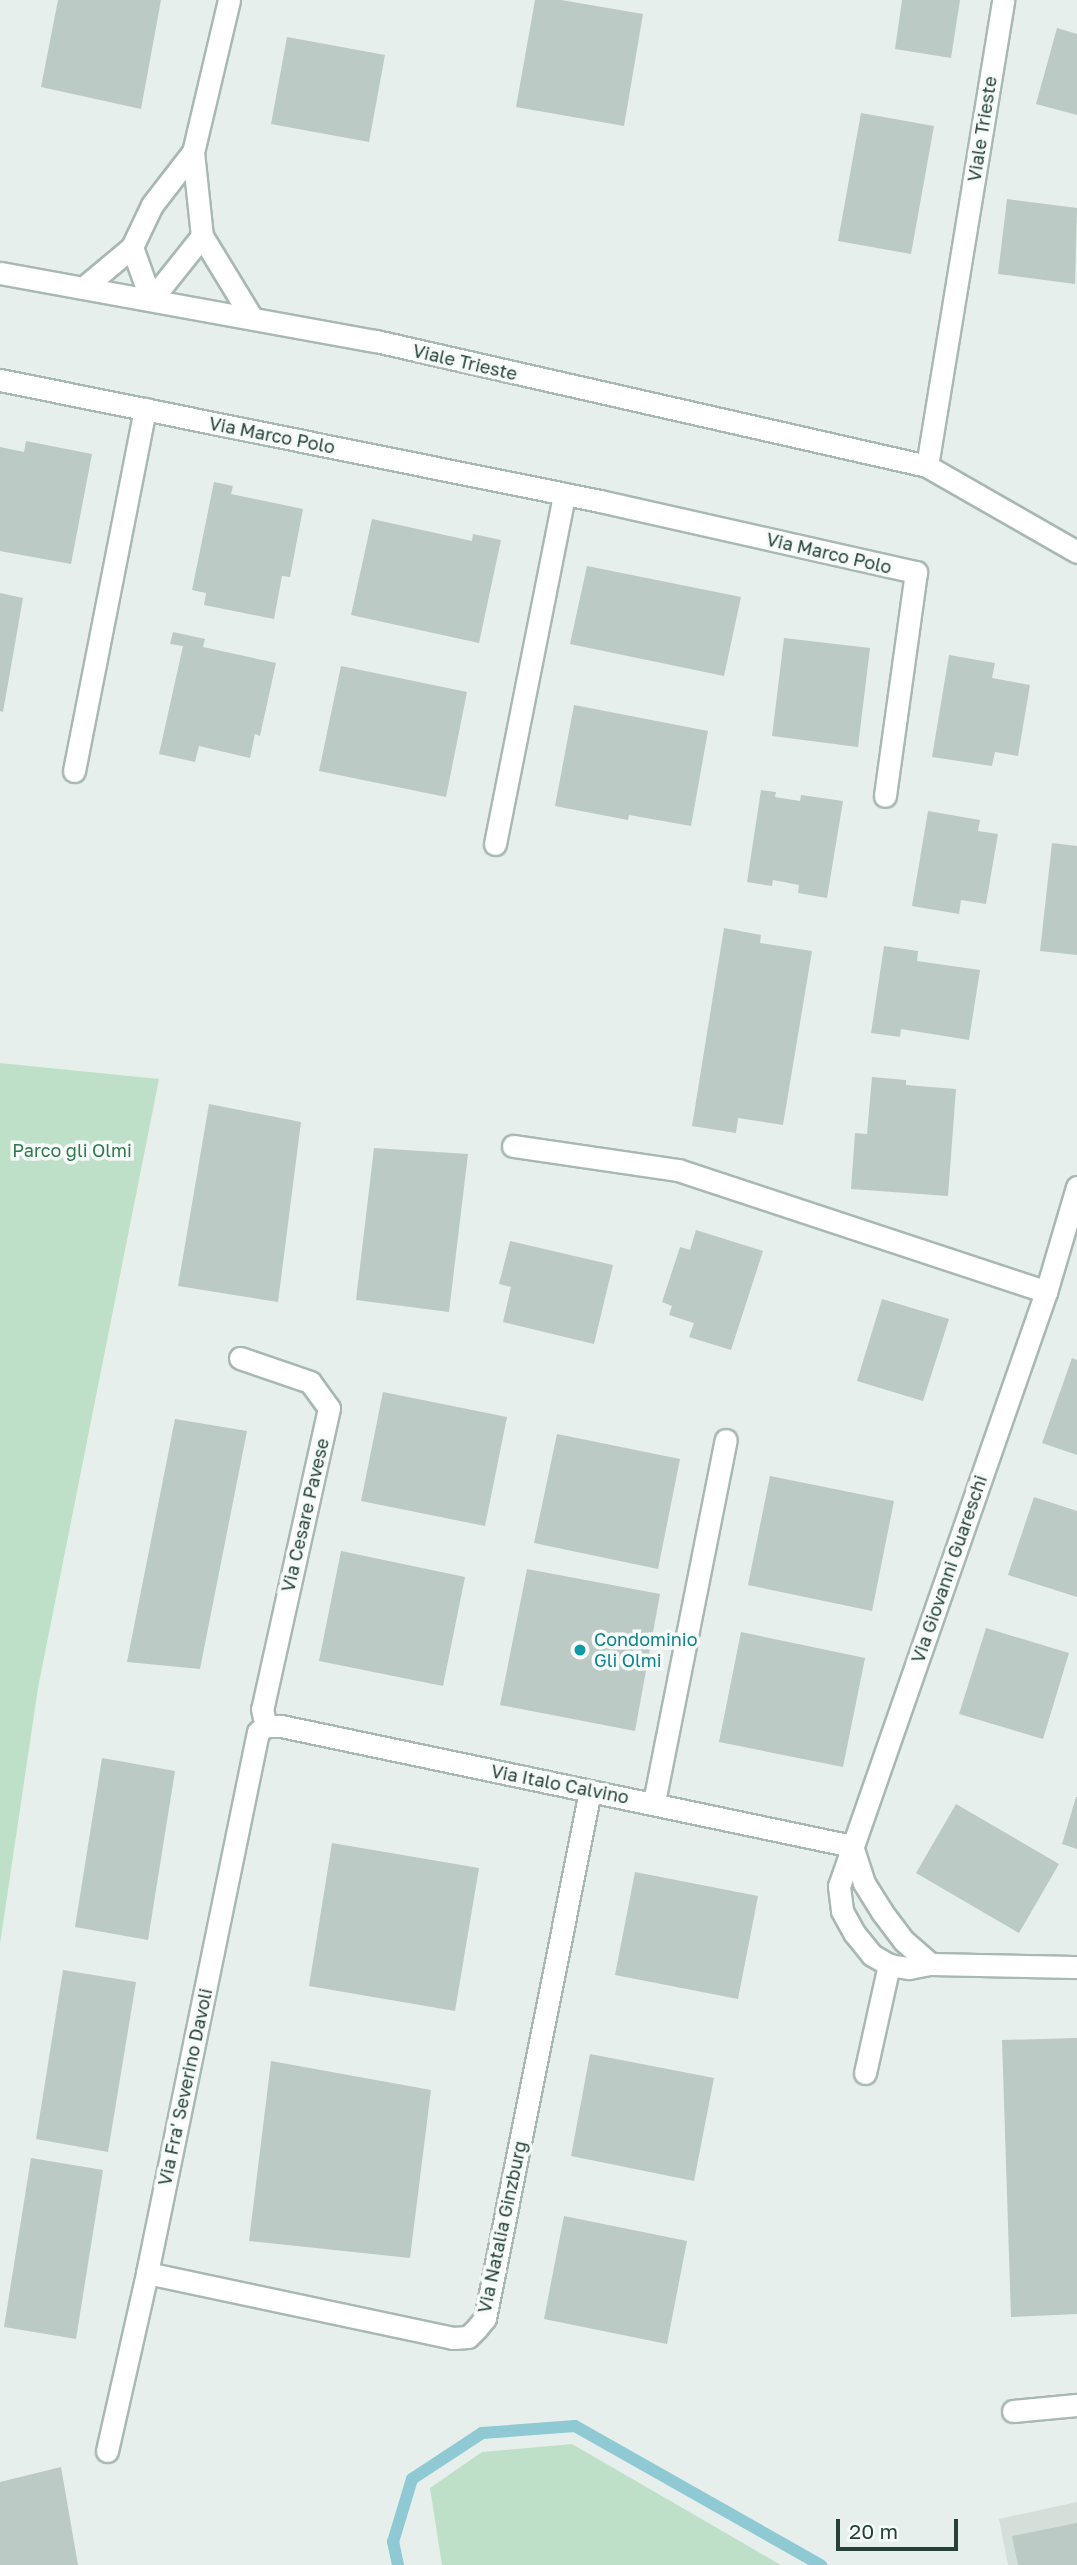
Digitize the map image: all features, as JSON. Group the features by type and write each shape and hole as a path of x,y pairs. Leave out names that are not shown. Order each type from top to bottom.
{"street":[{"path":"229,0 193,152 202,236 252,318"},
{"name":"Viale Trieste","path":"927,466 1003,0"},
{"path":"83,288 132,247 152,205 193,152"},
{"path":"151,300 202,236"},
{"path":"132,247 151,300"},
{"name":"Viale Trieste","path":"0,273 376,341 927,466 1077,552"},
{"name":"Via Marco Polo","path":"0,380 564,494 916,572 885,796"},
{"path":"74,771 145,410"},
{"path":"495,844 564,494"},
{"path":"513,1146 678,1170 1046,1292"},
{"name":"Via Giovanni Guareschi","path":"889,1965 872,1955 842,1911 839,1886 1046,1292 1077,1187"},
{"name":"Via Cesare Pavese","path":"240,1358 310,1382 329,1408 262,1709 266,1726"},
{"path":"654,1802 726,1440"},
{"name":"Via Italo Calvino","path":"266,1726 281,1726 654,1802 852,1846"},
{"name":"Via Fra' Severino Davoli","path":"107,2451 147,2273 258,1732 266,1726"},
{"name":"Via Natalia Ginzburg","path":"147,2273 453,2339 468,2337 477,2328 485,2318 590,1791"},
{"path":"852,1846 864,1883 882,1912 904,1941 930,1964"},
{"path":"865,2073 889,1965 909,1968 930,1964 1077,1967"},
{"path":"1013,2411 1077,2405"}],"shaded area":[{"path":"1077,2502 1077,2565 1008,2565 999,2519"}],"green space":[{"name":"Parco gli Olmi","path":"0,1063 159,1079 38,1688 0,1944"},
{"path":"572,2444 781,2565 442,2565 430,2488 482,2452"}],"building":[{"path":"58,0 161,0 141,109 41,87"},
{"path":"535,0 561,0 643,14 624,126 516,107"},
{"path":"902,0 960,0 951,58 895,49"},
{"path":"1057,28 1077,34 1077,115 1036,104"},
{"path":"287,37 385,55 369,142 271,124"},
{"path":"861,113 934,126 911,254 838,241"},
{"path":"1007,199 1077,208 1075,284 998,274"},
{"path":"26,441 92,454 71,564 0,551 0,447 24,452"},
{"path":"214,482 233,486 231,494 303,509 290,577 282,576 274,619 204,605 206,593 192,590"},
{"path":"372,519 472,541 473,534 501,540 479,643 351,615"},
{"path":"587,566 741,597 724,676 570,644"},
{"path":"0,593 23,598 3,712 0,711"},
{"path":"173,632 205,639 203,647 276,663 260,736 255,734 250,758 199,746 195,762 159,754 183,646 170,644"},
{"path":"784,638 870,648 858,747 772,736"},
{"path":"949,655 995,663 992,678 1030,685 1018,756 995,752 992,766 932,757"},
{"path":"341,666 467,692 446,797 319,771"},
{"path":"574,705 708,731 691,826 629,815 628,820 555,806"},
{"path":"761,790 776,792 775,797 800,801 801,795 843,801 827,898 798,893 799,885 773,880 772,886 747,882"},
{"path":"928,811 980,820 978,831 998,834 986,904 961,900 959,914 912,906"},
{"path":"1052,843 1077,846 1077,955 1040,951"},
{"path":"724,928 761,935 760,943 812,951 783,1125 738,1118 736,1133 692,1126"},
{"path":"884,946 918,951 917,961 980,970 969,1040 901,1029 900,1037 871,1033"},
{"path":"872,1077 906,1080 906,1085 956,1089 948,1196 851,1189 855,1133 867,1134"},
{"path":"209,1104 301,1122 278,1302 178,1286"},
{"path":"374,1148 468,1154 449,1312 356,1300"},
{"path":"696,1230 763,1251 731,1350 689,1337 694,1323 669,1315 672,1306 662,1302 680,1247 690,1250"},
{"path":"510,1241 613,1265 594,1344 503,1322 511,1287 499,1284"},
{"path":"882,1299 949,1319 923,1401 857,1381"},
{"path":"1072,1358 1077,1360 1077,1455 1042,1443"},
{"path":"383,1392 507,1417 485,1526 361,1501"},
{"path":"175,1419 247,1431 200,1669 127,1662"},
{"path":"557,1434 680,1459 658,1569 534,1543"},
{"path":"770,1476 894,1501 872,1611 748,1585"},
{"path":"1034,1497 1077,1511 1077,1597 1008,1575"},
{"path":"341,1551 465,1577 443,1686 319,1661"},
{"name":"Condominio Gli Olmi","path":"527,1569 660,1594 635,1731 500,1705"},
{"path":"986,1628 1069,1653 1043,1739 959,1714"},
{"path":"741,1632 865,1658 843,1767 719,1742"},
{"path":"102,1758 175,1771 148,1940 75,1927"},
{"path":"1077,1797 1077,1849 1062,1844"},
{"path":"956,1804 1059,1864 1019,1933 916,1873"},
{"path":"332,1843 479,1868 455,2011 309,1986"},
{"path":"635,1872 758,1896 738,1999 615,1975"},
{"path":"63,1970 136,1982 108,2152 36,2139"},
{"path":"1077,2038 1077,2314 1011,2317 1002,2040"},
{"path":"590,2054 714,2078 694,2181 571,2156"},
{"path":"271,2061 431,2090 410,2258 249,2241"},
{"path":"31,2158 103,2170 76,2339 4,2327"},
{"path":"564,2216 687,2241 667,2344 544,2319"},
{"path":"61,2467 78,2565 0,2565 0,2482"},
{"path":"1077,2523 1077,2565 1018,2565 1012,2536"}],"waterway":[{"path":"398,2565 393,2542 412,2479 482,2433 575,2426 821,2565"}],"place":[{"name":"Condominio Gli Olmi","path":"580,1650"}]}
